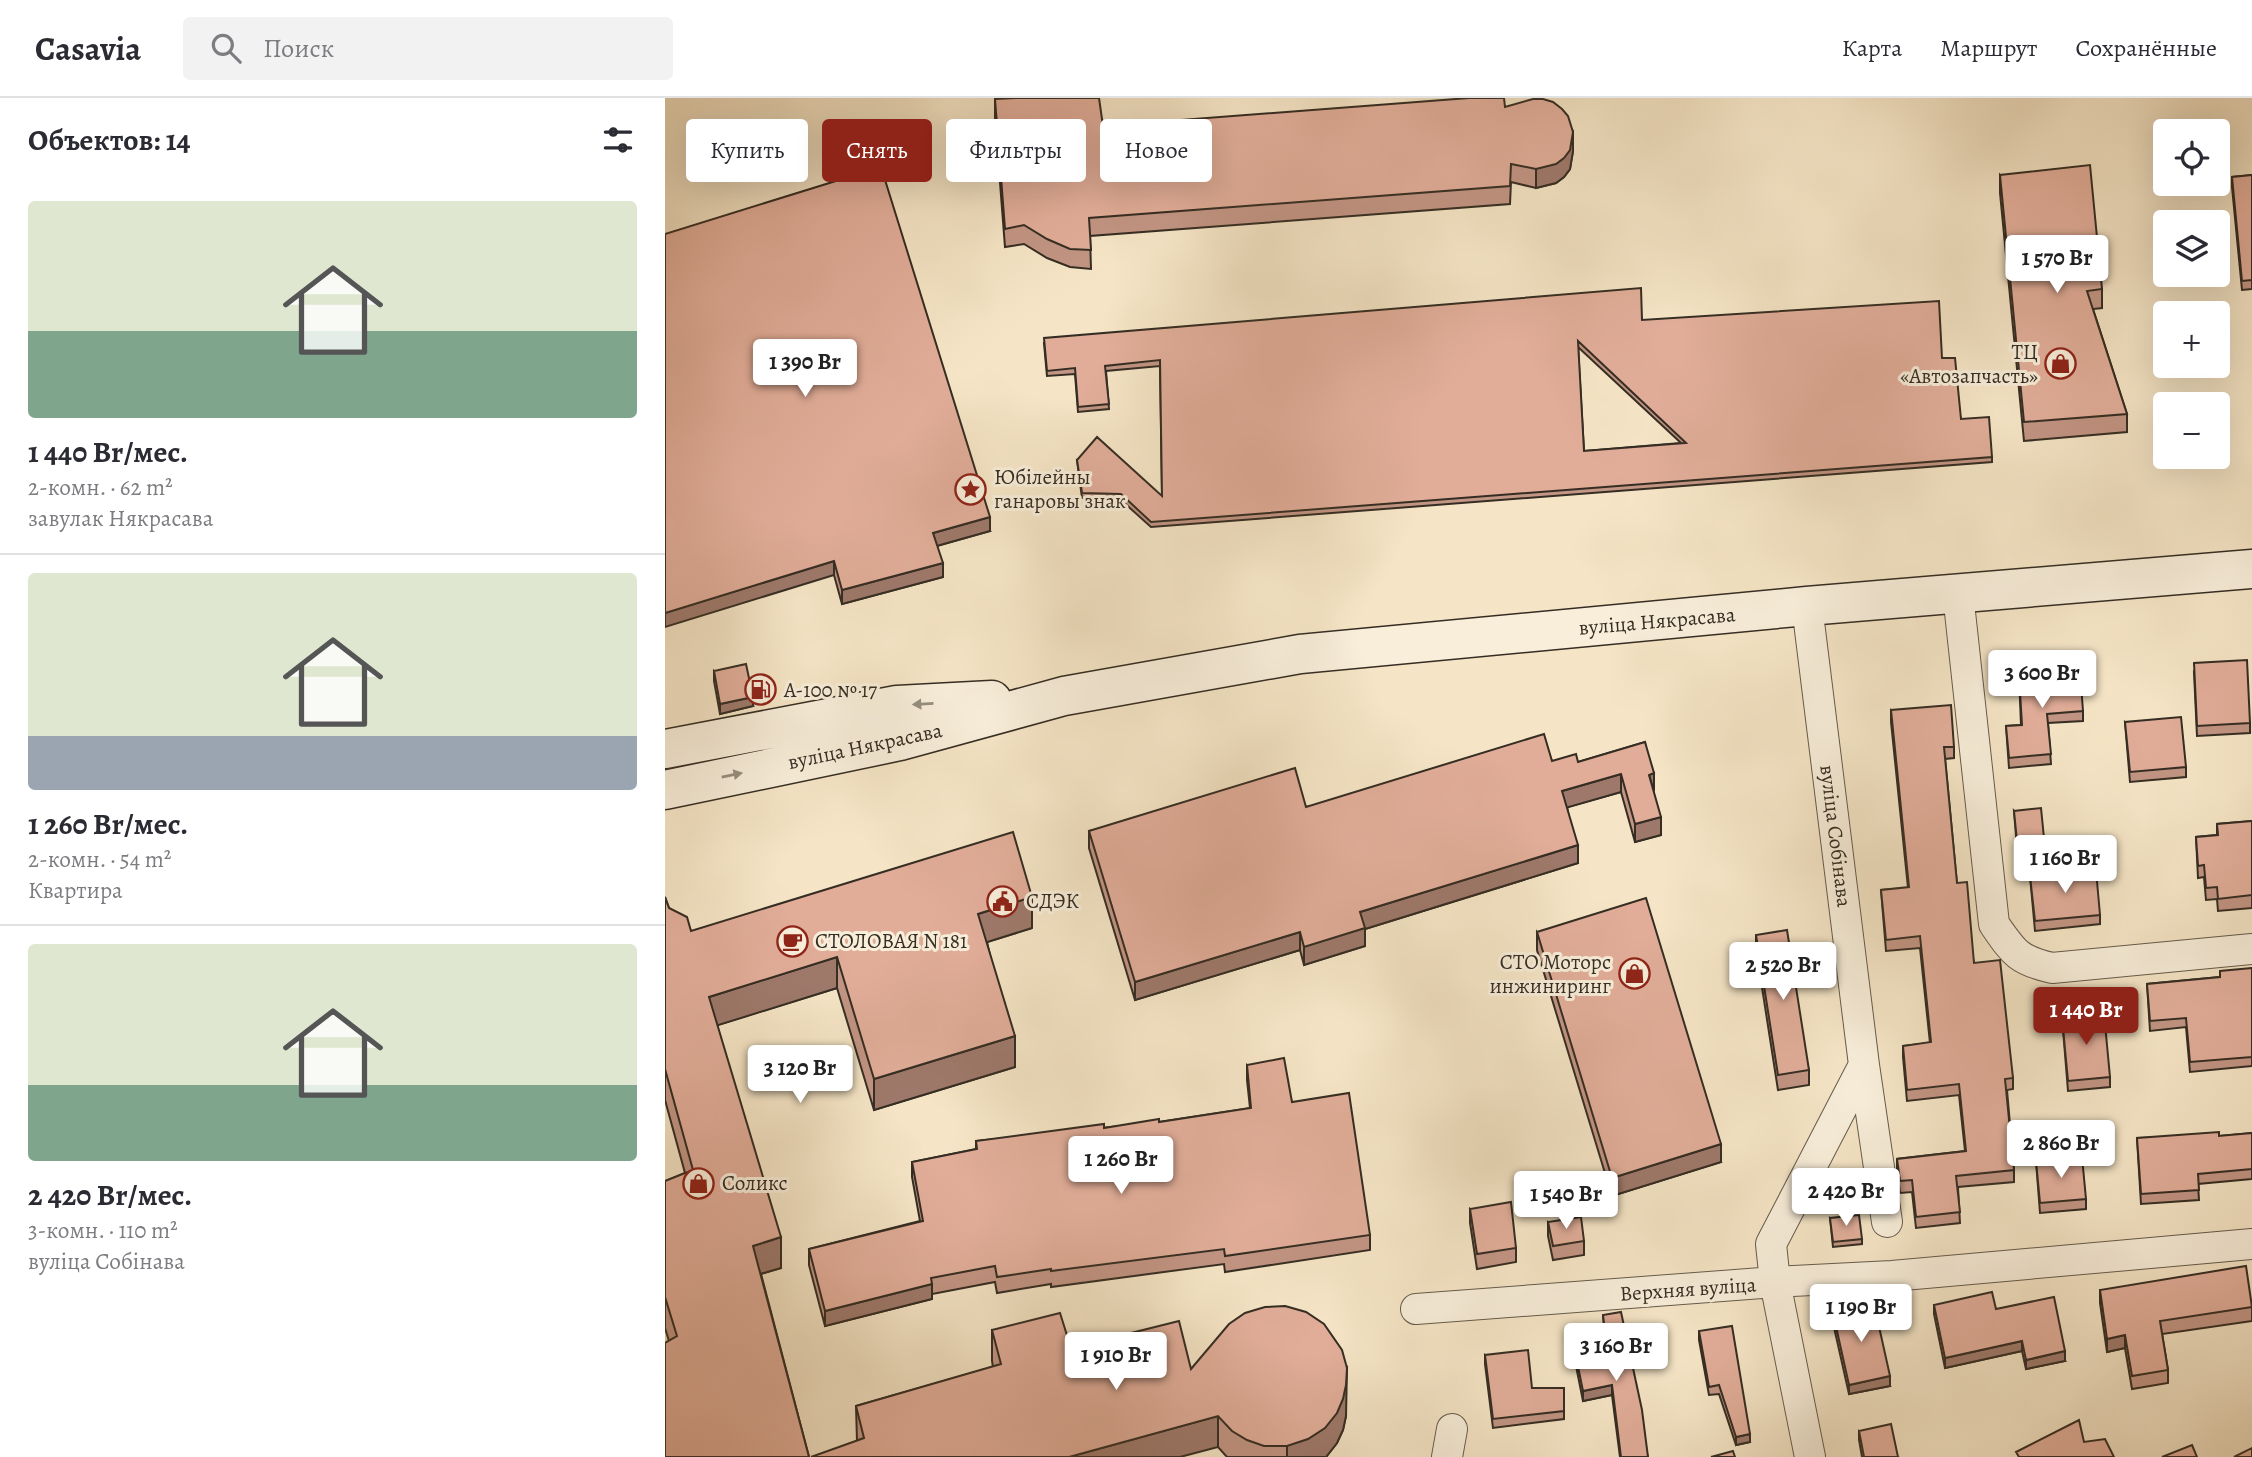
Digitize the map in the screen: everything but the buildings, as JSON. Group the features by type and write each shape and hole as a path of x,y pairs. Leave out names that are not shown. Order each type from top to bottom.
{"main road":[{"name":"вуліца Някрасава","path":"665,790 900,741 1064,696 1300,654 1807,606 2252,569"},
{"name":"вуліца Някрасава","path":"665,749 897,705 1064,696"}],"street":[{"path":"1958,594 1994,925 2007,944 2026,961 2052,968 2252,949"},
{"name":"вуліца Собінава","path":"1807,606 1864,1065 1887,1222"},
{"path":"1810,1457 1775,1282 1771,1244 1864,1065"},
{"name":"Верхняя вуліца","path":"1416,1309 1775,1282 1892,1276 2252,1244"}],"place":[{"name":"ТЦ «Автозапчасть»","path":"2061,364"},
{"name":"Юбілейны ганаровы знак","path":"971,489"},
{"name":"А-100 № 17","path":"761,690"},
{"name":"СДЭК","path":"1003,901"},
{"name":"СТОЛОВАЯ N 181","path":"792,941"},
{"name":"СТО Моторс инжиниринг","path":"1634,974"},
{"name":"Соликс","path":"699,1183"}]}
